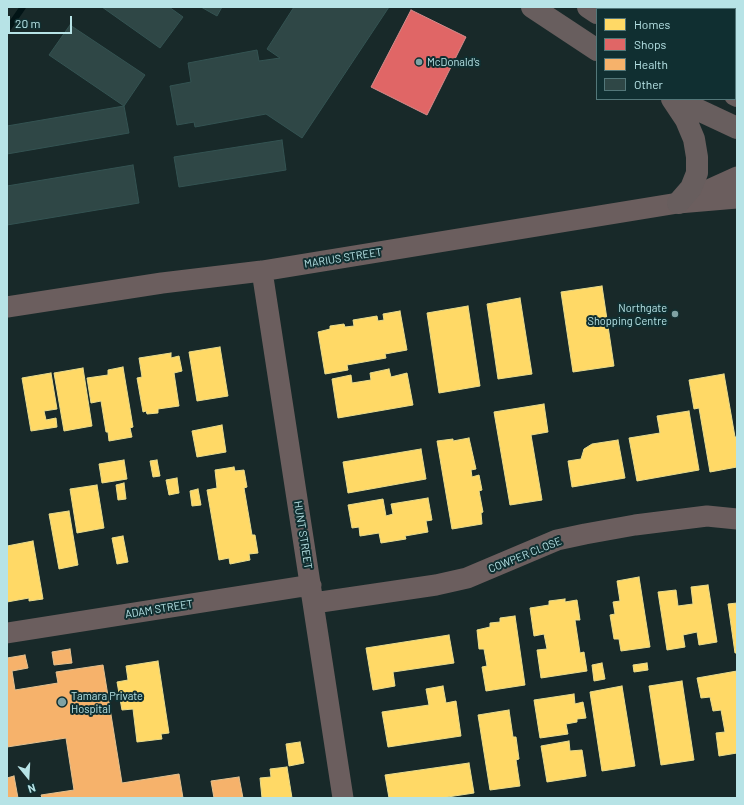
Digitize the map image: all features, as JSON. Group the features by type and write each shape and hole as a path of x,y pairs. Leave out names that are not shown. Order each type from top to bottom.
{"main road":[{"path":"532,7 596,49"},
{"path":"674,100 686,120 694,139 698,157 697,173 691,188 678,203"},
{"path":"675,100 737,128"}],"street":[{"name":"MARIUS STREET","path":"678,203 737,177"},
{"name":"MARIUS STREET","path":"7,307 162,283 262,271 678,203 737,198"},
{"name":"HUNT STREET","path":"262,271 343,798"},
{"name":"COWPER CLOSE","path":"312,594 436,585 466,578 557,540 635,525 707,516 737,519"},
{"name":"ADAM STREET","path":"7,633 312,594"}],"building: Homes":[{"path":"602,286 614,366 573,372 561,292"},
{"path":"520,298 532,374 498,379 487,304"},
{"path":"468,306 480,386 439,393 427,313"},
{"path":"400,311 407,350 385,354 386,358 347,365 348,370 325,374 318,332 330,329 330,326 344,324 345,327 354,326 353,320 377,316 378,321 384,320 383,314"},
{"path":"220,347 228,396 197,401 189,352"},
{"path":"171,353 171,358 179,356 182,371 174,373 179,406 158,409 158,413 147,414 146,411 143,412 137,378 142,377 139,358"},
{"path":"123,367 133,427 130,428 132,437 109,441 101,401 91,403 87,378 108,375 108,370"},
{"path":"83,368 92,426 64,431 54,373"},
{"path":"389,369 391,377 407,373 413,405 338,418 332,379 351,375 352,383 371,380 370,373"},
{"path":"51,373 57,409 44,411 46,420 56,418 57,427 31,431 22,378"},
{"path":"724,374 735,437 737,437 737,467 710,472 699,408 694,409 689,380"},
{"path":"544,404 548,432 531,435 542,500 510,505 494,412"},
{"path":"689,411 699,470 637,481 629,438 660,433 657,416"},
{"path":"222,425 226,452 197,457 192,431"},
{"path":"469,438 476,469 471,470 472,477 479,475 482,490 479,491 483,512 481,513 482,524 452,529 437,441 453,439 453,441"},
{"path":"618,440 625,478 572,487 568,461 581,459 584,449 592,444"},
{"path":"421,449 426,479 348,493 343,462"},
{"path":"124,460 127,479 102,483 99,464"},
{"path":"157,460 160,476 153,477 150,461"},
{"path":"234,467 235,471 244,470 247,487 244,488 252,535 255,535 258,553 249,554 250,560 230,564 229,558 219,560 207,490 217,488 215,470"},
{"path":"177,478 179,493 169,495 166,480"},
{"path":"124,483 126,499 118,500 116,485"},
{"path":"97,485 104,528 77,533 70,489"},
{"path":"198,489 201,505 192,506 190,491"},
{"path":"428,498 432,520 426,521 428,532 405,536 406,539 381,543 379,533 360,536 359,527 352,528 348,505 383,499 386,516 393,514 391,504"},
{"path":"69,511 78,565 59,569 49,514"},
{"path":"123,536 128,562 117,564 112,538"},
{"path":"33,541 43,599 29,601 29,598 7,602 7,546"},
{"path":"639,577 650,647 621,651 619,639 614,639 610,615 615,614 613,602 620,601 617,581"},
{"path":"708,585 717,642 699,645 697,632 683,635 685,647 667,650 658,592 676,590 678,606 693,604 691,587"},
{"path":"565,599 565,602 577,600 580,620 575,620 580,653 584,652 587,671 541,678 537,650 547,649 544,634 534,636 530,608 549,605 549,601"},
{"path":"737,603 737,653 735,653 728,604"},
{"path":"515,616 525,685 486,691 482,667 487,666 484,649 479,649 477,630 490,627 490,623 500,622 500,618"},
{"path":"449,635 454,663 393,672 395,686 373,690 366,648"},
{"path":"158,661 169,733 161,734 162,739 137,742 133,709 122,710 117,682 128,680 126,666"},
{"path":"602,663 605,679 594,681 592,665"},
{"path":"647,663 648,670 634,672 633,665"},
{"path":"737,671 737,753 719,756 716,733 725,732 721,710 713,711 710,697 701,698 697,678"},
{"path":"682,681 694,760 661,765 649,686"},
{"path":"443,686 446,703 456,701 461,736 388,747 382,712 429,705 426,689"},
{"path":"622,686 635,766 602,771 590,692"},
{"path":"574,694 575,704 583,702 586,718 577,719 577,722 566,724 568,734 540,738 534,700"},
{"path":"509,710 513,737 516,737 519,759 516,760 520,786 490,790 478,715"},
{"path":"569,741 570,751 582,750 586,776 547,782 541,746"},
{"path":"300,742 304,763 289,766 286,744"},
{"path":"469,763 474,793 441,798 389,798 385,775"},
{"path":"287,767 292,798 262,798 260,778 271,777 270,769"}],"building: Shops":[{"name":"McDonald's","path":"411,10 466,37 427,115 371,87"}],"building: Health":[{"path":"70,649 72,663 54,665 52,652"},
{"path":"25,655 28,668 12,671 15,690 58,683 56,672 103,665 122,783 179,774 183,798 42,798 41,795 74,790 66,738 7,747 7,658"},
{"path":"14,776 18,798 7,798 7,778"},
{"path":"239,777 243,798 214,798 211,781"}],"building: Other":[{"path":"102,7 169,7 183,17 160,48"},
{"path":"201,7 222,7 217,16"},
{"path":"294,7 389,7 302,138 266,114 195,127 194,122 177,125 170,86 191,82 188,63 257,50 259,61 280,58 267,49"},
{"path":"70,25 145,75 124,106 49,55"},
{"path":"124,106 129,133 7,154 7,126"},
{"path":"282,140 286,170 179,187 174,157"},
{"path":"133,165 139,203 7,225 7,186"}],"waterway":[{"path":"7,30 23,7"}],"place":[{"name":"McDonald's","path":"419,62"},
{"name":"Northgate Shopping Centre","path":"675,314"},
{"name":"Tamara Private Hospital","path":"62,702"}]}
